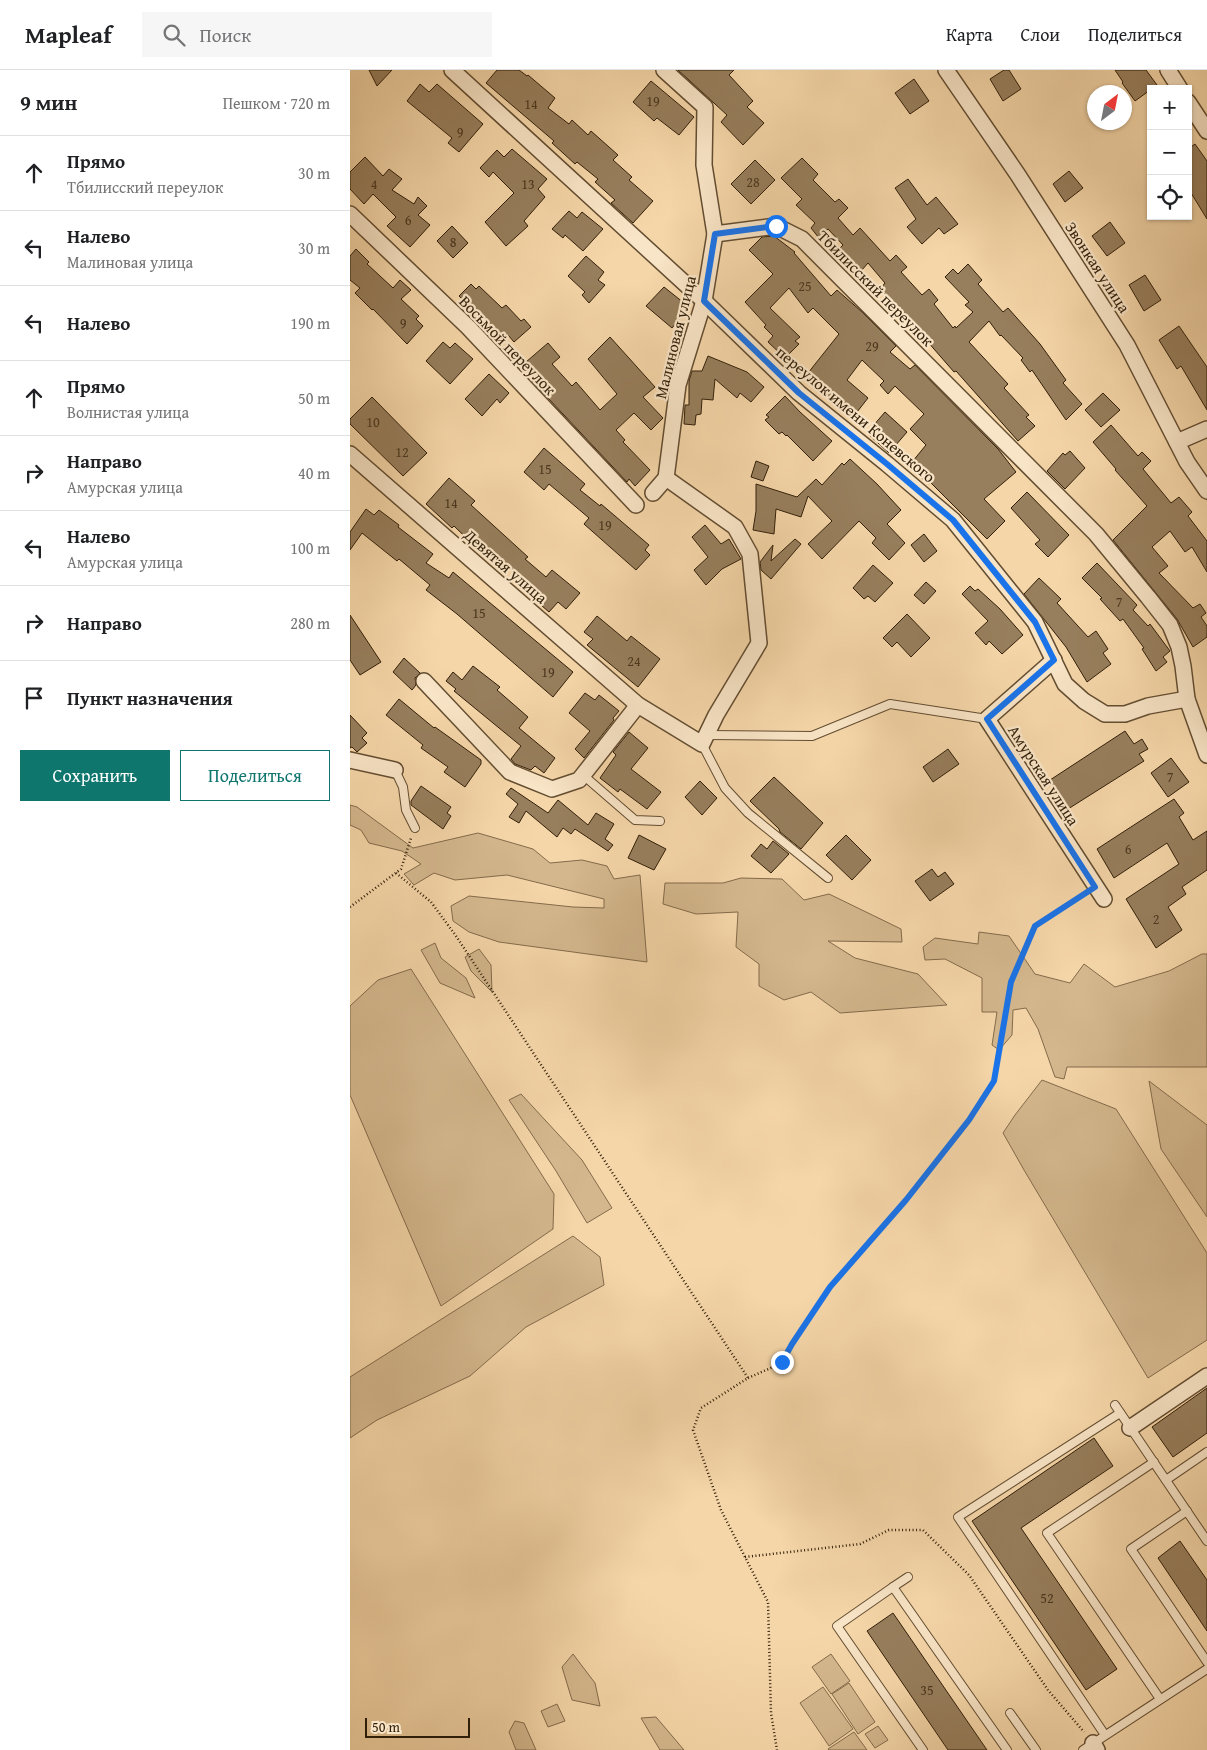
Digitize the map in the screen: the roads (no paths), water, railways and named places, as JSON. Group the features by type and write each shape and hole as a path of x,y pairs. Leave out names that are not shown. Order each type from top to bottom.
{"street":[{"name":"переулок имени Коневского","path":"452,70 704,301 799,393 953,520 1035,622 1065,684 1084,701 1105,714 1125,714 1148,706 1188,699"},
{"path":"664,70 705,107 704,165 715,234"},
{"name":"Звонкая улица","path":"946,70 1018,175 1127,345 1187,462 1207,491"},
{"path":"1168,70 1177,85"},
{"path":"1192,108 1207,131"},
{"name":"Восьмой переулок","path":"350,214 468,327 636,505"},
{"name":"Тбилисский переулок","path":"715,234 776,226 802,239 1096,534 1170,625 1179,647 1188,699"},
{"name":"Малиновая улица","path":"666,478 678,385 704,301 715,234"},
{"path":"1177,442 1207,429"},
{"name":"Девятая улица","path":"350,454 638,705 704,740"},
{"path":"653,493 666,478 735,527 750,554 759,643 716,715 704,740"},
{"name":"Амурская улица","path":"1054,660 987,719 1099,893"},
{"path":"424,681 510,772 552,789 579,780 638,705"},
{"path":"1188,699 1207,755"},
{"path":"350,760 395,770"},
{"path":"1130,1428 1207,1376"}],"lane":[{"path":"828,878 748,813 726,788 704,740 812,736 890,704 987,719"},
{"path":"395,770 403,787 406,810 415,828"},
{"path":"583,775 635,820 660,821"},
{"path":"1115,1405 1207,1541"},
{"path":"1120,1412 958,1517 1095,1745 1207,1668"},
{"path":"1166,1480 1207,1452"},
{"path":"1154,1462 1047,1533 1160,1699"},
{"path":"1187,1510 1130,1549 1207,1662"},
{"path":"908,1577 837,1626 923,1750"},
{"path":"893,1587 1007,1750"},
{"path":"1010,1713 1036,1750"}]}
